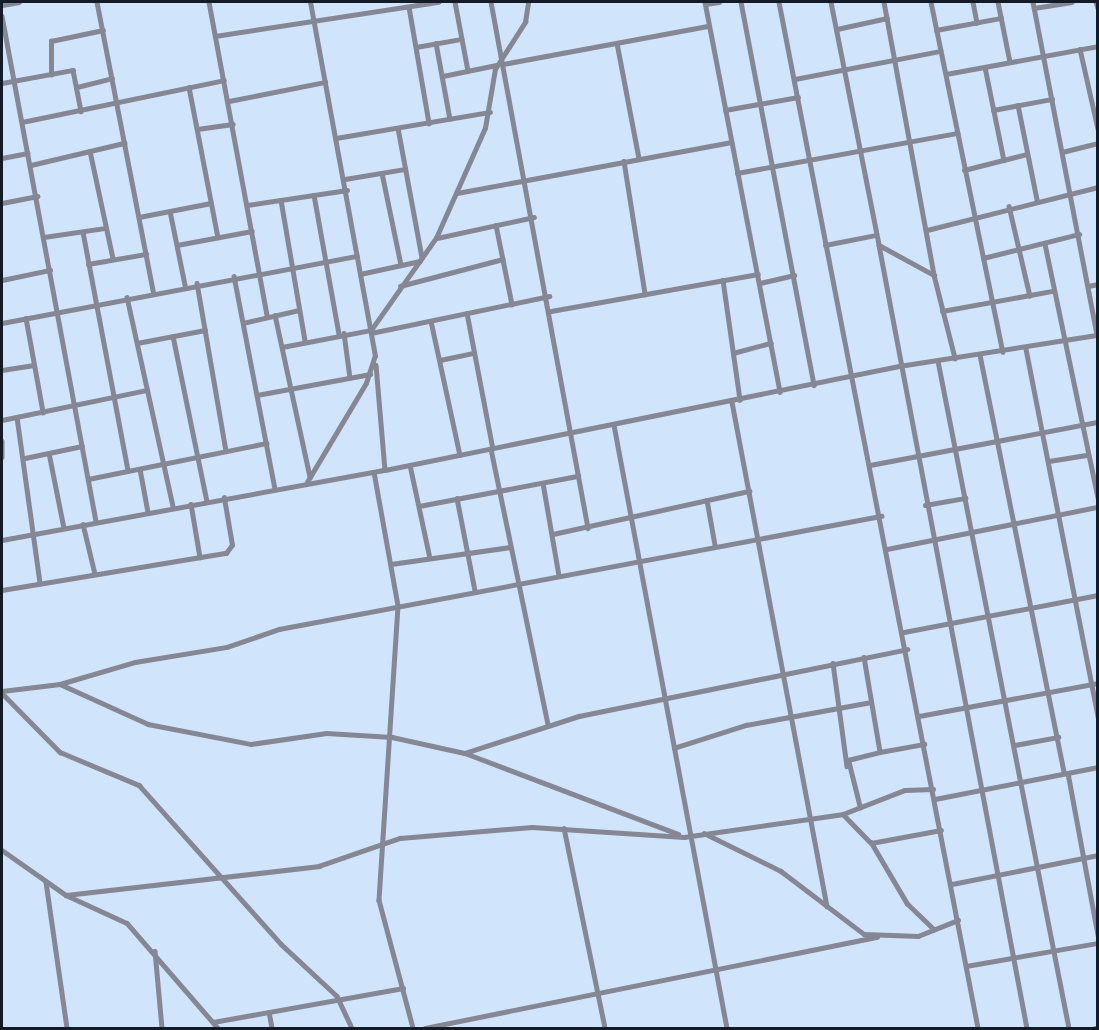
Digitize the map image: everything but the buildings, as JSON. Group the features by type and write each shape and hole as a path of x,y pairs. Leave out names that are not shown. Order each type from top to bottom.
{"street":[{"path":"2,5 19,2"},
{"path":"97,2 153,291"},
{"path":"209,2 267,316"},
{"path":"310,2 345,179 375,356 385,470"},
{"path":"395,2 397,9"},
{"path":"215,36 314,24 438,2"},
{"path":"455,2 468,71"},
{"path":"491,2 549,296 588,528"},
{"path":"371,332 400,286 436,238 490,112 496,65 501,53 525,22 528,2"},
{"path":"719,2 705,3 780,392"},
{"path":"741,2 814,385"},
{"path":"779,2 811,159 825,246 851,378 904,632 978,1029"},
{"path":"831,2 879,245 931,540 1027,1029"},
{"path":"884,2 912,144 934,275 955,358"},
{"path":"931,2 1003,351"},
{"path":"973,2 977,23"},
{"path":"998,2 1010,62"},
{"path":"2,540 275,488 385,470 851,378 899,366 1026,349 1097,335 1033,2"},
{"path":"1034,8 1072,2"},
{"path":"1096,2 1098,8"},
{"path":"409,7 429,123"},
{"path":"2,16 4,40 15,81 96,521"},
{"path":"837,29 887,18"},
{"path":"936,30 1001,18"},
{"path":"503,64 709,26"},
{"path":"51,75 51,40 103,30"},
{"path":"416,47 461,39"},
{"path":"436,43 450,119"},
{"path":"617,43 639,158"},
{"path":"946,75 1098,46"},
{"path":"1080,49 1098,129"},
{"path":"795,79 940,51"},
{"path":"443,76 496,65"},
{"path":"985,67 1004,159"},
{"path":"2,83 73,69 81,111"},
{"path":"76,87 112,78"},
{"path":"22,122 224,80"},
{"path":"229,101 325,82"},
{"path":"189,87 218,237"},
{"path":"1090,94 1098,92"},
{"path":"725,110 798,96"},
{"path":"993,110 1052,99"},
{"path":"1018,105 1037,199"},
{"path":"336,138 490,112"},
{"path":"197,129 233,124"},
{"path":"398,128 421,259"},
{"path":"737,173 771,165 912,144 957,133"},
{"path":"457,193 731,142"},
{"path":"31,165 124,143"},
{"path":"1062,152 1098,143"},
{"path":"90,151 113,258"},
{"path":"2,158 28,153"},
{"path":"964,170 1027,154"},
{"path":"624,161 645,294"},
{"path":"345,179 405,168"},
{"path":"382,173 401,265"},
{"path":"927,230 1009,206 1098,186"},
{"path":"247,205 347,190"},
{"path":"314,195 324,262 350,378"},
{"path":"2,203 36,196"},
{"path":"281,200 305,340"},
{"path":"139,217 211,203"},
{"path":"1009,206 1030,296"},
{"path":"170,212 185,285"},
{"path":"436,238 534,217"},
{"path":"496,225 512,304"},
{"path":"44,237 105,228"},
{"path":"177,245 252,231"},
{"path":"83,232 128,471"},
{"path":"983,258 1079,234"},
{"path":"825,246 876,235"},
{"path":"1045,244 1098,498"},
{"path":"879,245 934,275"},
{"path":"88,264 146,254"},
{"path":"2,323 153,291 357,256"},
{"path":"360,274 421,259"},
{"path":"400,286 503,260"},
{"path":"2,280 50,270"},
{"path":"551,310 758,274"},
{"path":"760,283 794,275"},
{"path":"234,276 275,488"},
{"path":"723,280 740,400"},
{"path":"197,283 226,451"},
{"path":"1088,286 1098,284"},
{"path":"942,311 992,304 1053,291"},
{"path":"282,347 305,340 371,332 549,296"},
{"path":"127,297 173,507"},
{"path":"243,323 299,310"},
{"path":"467,313 517,584 548,725"},
{"path":"275,315 289,389 310,477"},
{"path":"26,318 43,412"},
{"path":"431,321 460,455"},
{"path":"137,343 205,330"},
{"path":"173,336 207,501"},
{"path":"733,353 771,343"},
{"path":"1026,349 1098,717"},
{"path":"440,360 473,353"},
{"path":"980,355 1098,935"},
{"path":"306,483 370,374 375,356"},
{"path":"938,361 1039,866 1069,1029"},
{"path":"2,370 34,365"},
{"path":"257,395 370,374"},
{"path":"2,420 147,390"},
{"path":"732,402 827,906"},
{"path":"17,417 25,458 31,534 40,584"},
{"path":"870,465 1098,422"},
{"path":"614,425 727,1029"},
{"path":"2,441 2,457"},
{"path":"88,479 266,443"},
{"path":"25,458 82,446"},
{"path":"49,453 64,528"},
{"path":"1049,461 1088,455"},
{"path":"410,465 430,558"},
{"path":"140,469 148,512"},
{"path":"375,471 398,606 392,737 379,900 413,1029"},
{"path":"419,506 578,476"},
{"path":"543,483 559,576"},
{"path":"553,534 631,519 749,491"},
{"path":"2,590 200,557 231,549 224,498"},
{"path":"457,498 475,591"},
{"path":"925,505 965,498"},
{"path":"707,500 715,545"},
{"path":"191,504 200,557"},
{"path":"887,549 1098,507"},
{"path":"2,692 60,684 135,662 227,647 279,629 639,561 758,536 881,516"},
{"path":"83,524 95,574"},
{"path":"391,564 510,547"},
{"path":"904,632 1098,595"},
{"path":"465,753 548,725 665,698 907,649"},
{"path":"864,657 880,752"},
{"path":"833,663 847,766 860,808"},
{"path":"919,716 1006,702 1098,683"},
{"path":"60,684 148,724 210,738 251,744 326,733 392,737 465,753 684,837"},
{"path":"2,692 60,752 138,785 224,876 281,944 340,1000 352,1029"},
{"path":"674,748 791,716 871,702"},
{"path":"1015,745 1058,737"},
{"path":"847,766 852,758 924,744"},
{"path":"935,799 1098,767"},
{"path":"66,895 319,866 400,838 564,828 684,837 843,814 905,790 933,789"},
{"path":"843,814 871,843 906,904 934,930"},
{"path":"564,828 605,1029"},
{"path":"871,843 941,830"},
{"path":"704,833 781,871 827,906 877,937"},
{"path":"2,850 66,895 106,909 155,951 218,1029"},
{"path":"952,884 1098,855"},
{"path":"46,882 67,1029"},
{"path":"425,1029 877,937 934,930 958,920"},
{"path":"966,966 1098,943"},
{"path":"155,951 162,1029"},
{"path":"213,1022 403,988"},
{"path":"269,1012 272,1029"}]}
